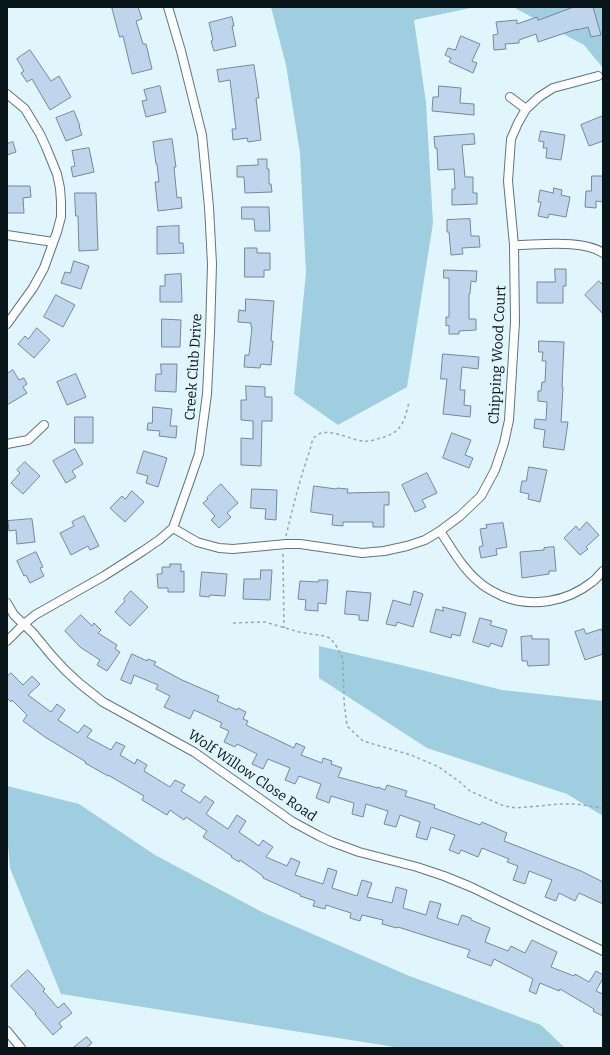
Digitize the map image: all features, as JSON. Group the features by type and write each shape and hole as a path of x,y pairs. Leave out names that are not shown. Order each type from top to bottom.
{"street":[{"name":"Creek Club Drive","path":"7,641 35,615 104,576 159,540 173,528 199,454 206,394 210,333 212,264 210,207 202,135 182,51 168,7"},
{"name":"Chipping Wood Court","path":"173,528 197,542 219,548 234,549 284,544 300,544 362,553 384,551 425,540 460,516 481,496 495,470 504,443 509,420 515,322 514,245 508,181 511,139 518,122 526,109 539,97 553,88 598,76"},
{"path":"7,94 25,109 33,121 46,147 56,174 60,188 61,202 61,217 44,268 33,288 7,324"},
{"path":"510,97 526,109"},
{"path":"7,235 53,242"},
{"path":"514,245 572,244 587,246 603,252"},
{"path":"7,444 28,440 44,425"},
{"path":"440,531 469,573 480,583 494,592 510,599 541,603 555,601 581,590 593,582 603,571"},
{"name":"Wolf Willow Close Road","path":"7,604 14,615 24,624 65,670 91,693 103,702 194,752 293,822 332,842 359,852 417,867 471,886 603,951"},
{"path":"7,1031 21,1048"}],"path":[{"path":"286,537 305,462 314,438 322,432 327,432 364,441 378,439 394,433 400,427 409,402"},
{"path":"283,550 284,628"},
{"path":"233,623 265,622 299,632 312,633 330,638 341,654 343,660 344,701 347,726 363,740 411,755 439,767 461,783 470,792 504,806 516,808 576,804 603,808"}],"shaded area":[{"path":"271,7 475,7 414,20 426,103 433,223 407,387 338,425 294,394 306,273 300,153 286,65"},
{"path":"513,7 603,7 603,68 584,45"},
{"path":"319,646 502,690 603,701 603,816 567,794 427,748 319,678"},
{"path":"7,786 79,804 155,855 262,912 407,975 541,1025 565,1048 401,1048 61,994 10,868 7,833"}],"building":[{"path":"112,7 138,7 142,19 136,21 143,44 146,44 152,69 132,74 123,36 120,37"},
{"path":"574,7 593,7 601,35 591,37 588,27 577,29 538,42 536,34 519,40 519,43 505,44 506,49 494,50 493,35 498,34 496,22 517,20 517,24 537,17 538,20"},
{"path":"232,17 234,26 232,26 236,46 214,51 209,23"},
{"path":"461,36 480,44 472,61 477,63 473,73 449,62 451,58 445,55 448,48 455,50"},
{"path":"30,50 51,81 59,76 71,97 50,110 32,79 27,82 21,73 24,71 17,59"},
{"path":"254,65 259,98 256,98 261,140 248,142 247,138 233,140 232,129 236,129 230,80 219,82 217,70"},
{"path":"160,86 166,112 146,117 142,101 147,100 144,90"},
{"path":"439,86 461,88 460,103 474,104 474,115 432,111 433,97 438,97"},
{"path":"74,111 82,135 66,141 56,118"},
{"path":"603,116 603,141 589,146 581,125"},
{"path":"541,131 565,135 561,160 546,158 547,148 543,148 544,142 539,141"},
{"path":"474,134 475,144 462,145 465,177 473,177 473,193 477,193 477,204 452,205 452,189 455,189 454,169 438,170 437,148 435,148 434,137"},
{"path":"172,139 176,167 174,167 177,198 181,197 182,208 158,211 155,182 159,182 153,142"},
{"path":"13,142 16,152 7,155 7,144"},
{"path":"89,148 94,172 73,177 71,167 75,166 72,151"},
{"path":"258,159 267,159 269,184 271,184 272,192 245,193 244,177 237,177 237,166 258,165"},
{"path":"592,176 603,176 603,202 596,201 596,208 585,207 586,191 591,191"},
{"path":"7,186 30,186 31,197 23,198 24,213 7,213"},
{"path":"554,188 562,190 561,195 570,197 566,217 549,214 548,218 538,216 541,202 538,202 540,190 553,193"},
{"path":"75,193 96,193 98,250 79,251 78,216 76,216"},
{"path":"242,207 269,207 270,231 255,231 254,219 242,219"},
{"path":"470,219 471,236 479,236 480,247 462,248 463,254 451,255 449,232 447,232 447,220"},
{"path":"179,226 179,243 183,243 184,253 157,254 157,227"},
{"path":"245,248 257,248 257,253 270,253 270,270 264,270 264,277 245,277"},
{"path":"74,261 89,266 81,289 61,283 65,272 70,273"},
{"path":"555,269 566,269 566,286 563,286 563,303 537,303 537,282 555,282"},
{"path":"444,270 477,271 476,282 471,281 469,294 469,319 476,319 476,330 459,331 459,334 449,334 449,325 446,326 446,317 449,317 449,278 444,278"},
{"path":"181,274 182,302 160,302 160,286 165,286 165,275"},
{"path":"599,281 603,285 603,314 585,295"},
{"path":"56,295 75,305 63,327 44,317"},
{"path":"246,299 274,301 271,365 261,364 260,368 244,367 245,355 249,355 252,327 251,323 238,322 239,310 245,311"},
{"path":"162,319 181,320 180,347 162,347"},
{"path":"37,328 50,340 34,358 18,344 25,336 28,339"},
{"path":"539,341 564,342 561,422 568,422 564,450 543,447 545,430 534,428 535,419 546,420 547,402 538,401 538,391 541,391 542,382 545,382 546,361 542,361 543,352 539,352"},
{"path":"443,354 479,357 478,369 462,367 460,390 465,390 464,405 471,406 470,417 443,414 447,379 441,379"},
{"path":"161,364 177,364 176,392 155,391 156,374 161,374"},
{"path":"13,370 19,380 24,378 27,384 23,387 27,393 7,405 7,374"},
{"path":"76,374 86,397 67,405 57,382"},
{"path":"246,386 265,387 265,397 272,397 272,421 262,421 261,466 241,465 241,438 253,439 253,421 241,420 241,400 246,400"},
{"path":"153,407 172,409 170,426 177,426 176,438 159,436 160,431 147,430 148,423 152,423"},
{"path":"75,417 93,417 93,443 75,443"},
{"path":"452,433 471,440 465,455 473,458 469,468 443,458"},
{"path":"75,449 83,464 72,471 76,477 66,483 53,461"},
{"path":"144,451 167,458 158,487 146,483 148,476 137,473"},
{"path":"25,462 40,476 23,494 11,483 20,473 17,470"},
{"path":"529,467 547,470 540,502 528,499 529,494 520,492 522,481 526,481"},
{"path":"427,473 437,493 422,500 426,507 415,512 402,485"},
{"path":"221,484 238,503 227,513 231,517 219,528 211,520 215,516 203,503"},
{"path":"314,486 348,489 347,493 389,492 389,505 384,505 384,527 373,527 373,522 343,522 343,526 332,525 333,515 311,512"},
{"path":"252,489 277,490 276,520 265,519 266,509 251,508"},
{"path":"132,491 144,502 125,522 110,508 122,496 125,499"},
{"path":"84,516 99,546 90,550 88,546 71,555 60,533 74,526 72,522"},
{"path":"32,519 35,542 17,544 16,530 9,531 8,521"},
{"path":"587,522 599,535 586,547 588,549 580,555 564,538 576,526 579,530"},
{"path":"503,523 507,547 496,549 497,555 481,558 479,547 483,546 480,529 487,528 486,525"},
{"path":"554,547 556,571 549,571 549,574 522,578 520,552 544,550 544,548"},
{"path":"36,552 43,567 40,568 44,576 30,583 26,575 24,576 17,561"},
{"path":"170,564 181,564 181,572 184,571 184,592 168,592 168,588 158,588 157,574 162,574 162,567 170,567"},
{"path":"261,570 272,570 270,600 243,599 244,579 260,579"},
{"path":"202,572 227,574 225,596 200,596"},
{"path":"319,580 328,580 326,604 318,603 318,611 305,610 306,600 298,599 300,581 318,582"},
{"path":"131,591 148,607 130,626 115,612 125,601 124,599"},
{"path":"347,591 371,593 368,621 359,620 359,615 345,614"},
{"path":"414,591 423,594 413,627 397,622 396,626 386,624 393,600 410,605"},
{"path":"443,607 466,613 460,636 452,634 451,638 430,632 436,609 443,611"},
{"path":"81,615 92,626 94,623 101,630 98,633 117,645 115,649 120,652 107,671 97,665 100,660 80,647 65,631"},
{"path":"480,618 492,621 490,625 507,630 502,647 491,643 489,647 473,642"},
{"path":"584,629 586,634 601,629 603,633 603,654 585,660 575,632"},
{"path":"532,636 532,639 549,639 549,665 528,666 527,661 522,661 521,637"},
{"path":"132,654 147,661 148,659 156,662 154,665 182,680 219,696 217,701 237,710 238,708 246,712 243,719 248,721 246,725 294,748 296,743 305,747 301,755 322,763 323,758 332,761 331,764 342,768 338,777 385,790 387,785 407,791 405,796 435,805 434,808 480,825 482,822 507,833 504,841 581,871 603,882 603,904 579,893 575,901 559,893 556,901 545,897 552,880 529,871 525,884 513,880 518,866 507,862 509,859 482,848 478,857 461,850 459,854 449,850 455,835 431,827 427,840 416,837 420,822 400,815 396,827 384,824 388,811 366,804 363,817 352,814 354,803 331,796 329,803 316,798 321,784 299,776 295,784 285,780 290,768 268,759 263,769 252,764 257,754 237,744 235,747 224,742 229,731 220,727 222,723 194,710 190,719 164,707 170,696 156,689 158,685 134,675 131,684 121,680"},
{"path":"11,673 23,685 32,676 40,684 28,695 51,712 57,704 65,710 58,720 78,733 84,725 92,730 87,737 111,750 116,742 125,746 120,755 135,764 137,759 147,765 144,771 170,787 175,780 185,785 181,791 200,803 205,796 214,802 206,814 228,829 237,815 246,821 239,832 259,846 263,840 273,847 266,857 287,866 291,858 300,862 295,875 323,884 328,868 337,871 332,888 357,896 362,880 372,883 367,897 392,903 396,887 407,890 403,908 426,915 430,901 441,904 437,918 458,925 462,915 490,928 485,942 508,951 511,946 525,953 532,940 557,952 551,967 574,976 575,974 589,982 596,971 603,975 603,978 596,991 603,994 603,1016 560,989 559,991 540,983 536,994 529,991 533,979 494,959 491,966 467,957 470,950 398,927 382,924 383,920 362,915 360,921 350,918 351,913 326,905 325,909 313,906 315,901 300,896 301,895 263,878 263,876 240,860 239,862 203,837 207,831 186,817 184,820 170,810 167,815 142,800 144,796 85,763 86,762 45,737 23,721 27,715 12,700 11,702 7,698 7,677"},
{"path":"28,970 45,989 43,991 58,1008 64,1003 72,1013 59,1023 62,1027 53,1035 35,1014 36,1013 11,986"},
{"path":"87,1037 92,1043 86,1048 73,1048"}]}
